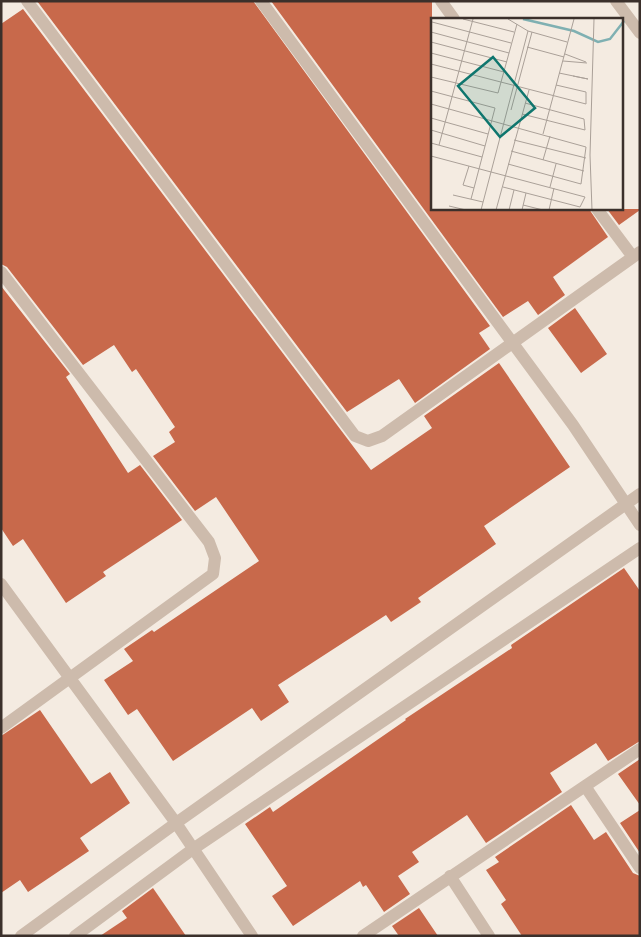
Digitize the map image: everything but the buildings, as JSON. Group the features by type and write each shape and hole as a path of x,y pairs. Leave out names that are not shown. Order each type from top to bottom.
{"street":[{"path":"27,1 354,436 368,441 382,436 512,345 636,254 598,210"},
{"path":"261,1 573,426 640,525"},
{"path":"441,1 453,18"},
{"path":"616,1 640,33"},
{"path":"1,272 210,542 214,558 213,574 1,728"},
{"path":"21,936 176,823 640,494"},
{"path":"75,936 193,849 640,548"},
{"path":"1,584 72,678 176,823 252,936"},
{"path":"363,936 640,750"},
{"path":"586,786 640,868"},
{"path":"450,876 489,936"}]}
